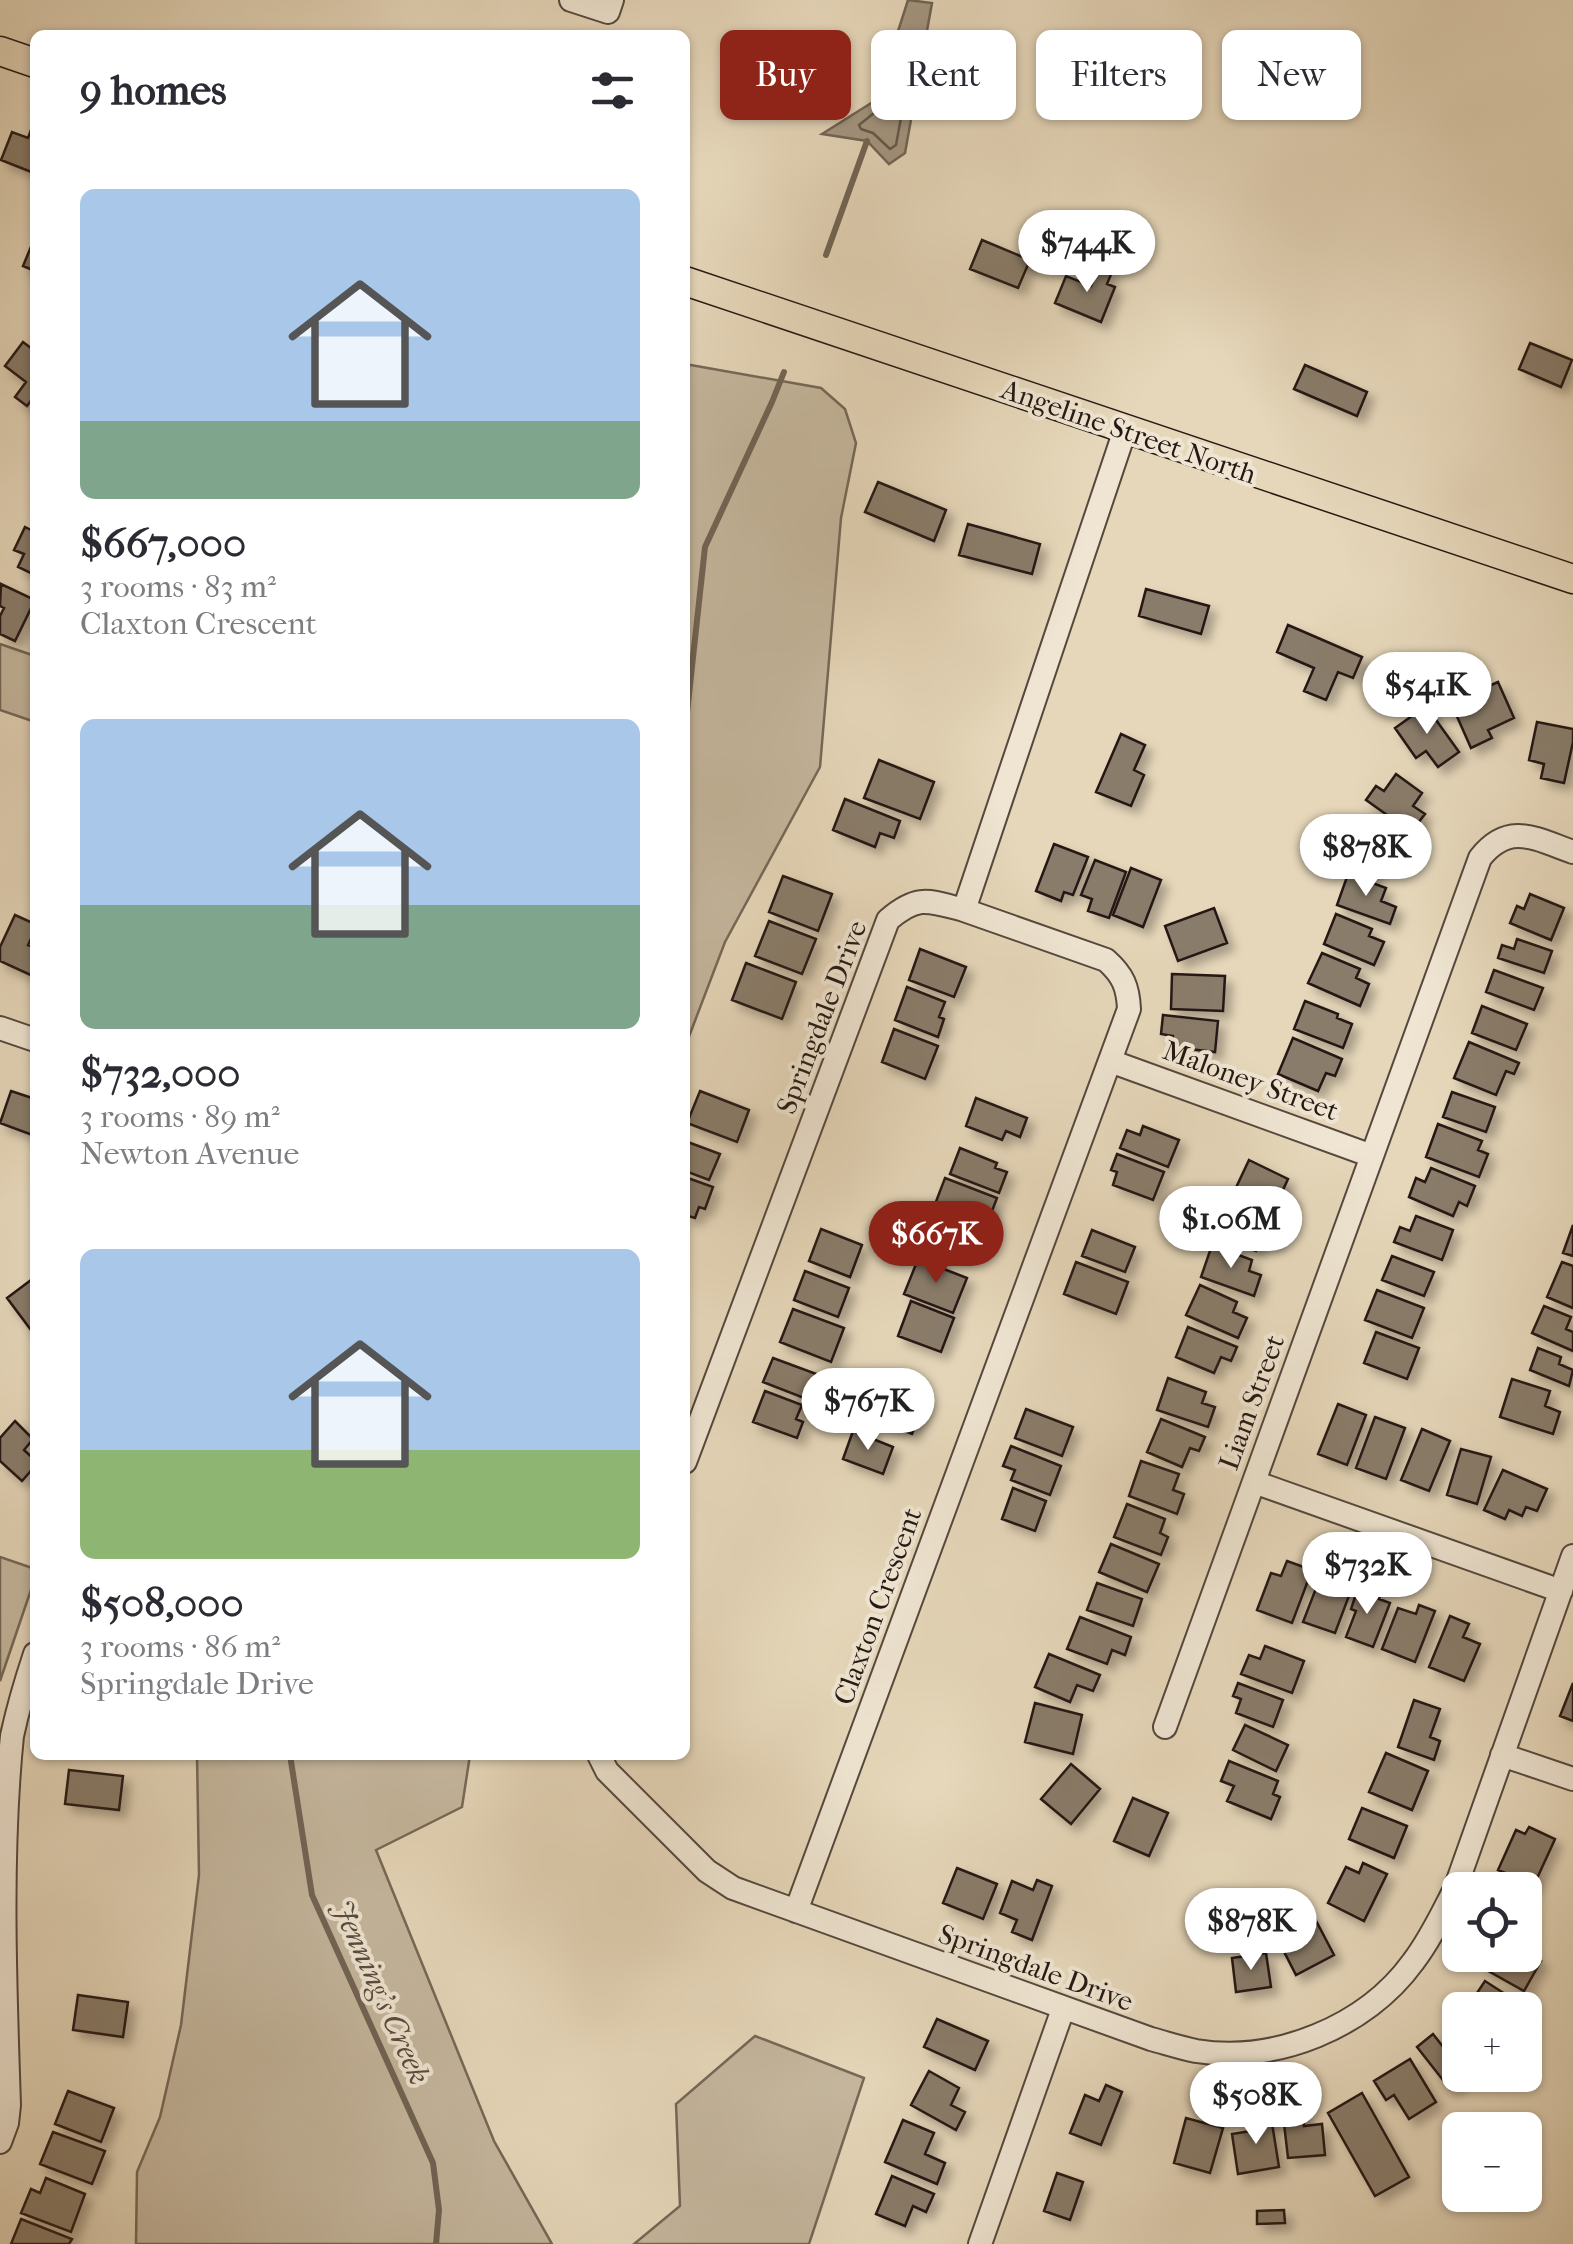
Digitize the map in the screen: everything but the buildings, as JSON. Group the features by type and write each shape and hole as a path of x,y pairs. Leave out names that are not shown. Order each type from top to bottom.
{"main road":[{"path":"0,51 30,61"},
{"name":"Angeline Street North","path":"690,283 1573,579"}],"street":[{"path":"570,0 608,12 612,0"},
{"path":"964,910 1125,430"},
{"name":"Liam Street","path":"1165,1727 1480,858 1489,847 1514,835 1573,852"},
{"name":"Springdale Drive","path":"690,1449 888,920 905,905 917,903 964,910"},
{"name":"Claxton Crescent","path":"796,1911 1129,1009 1128,988 1120,972 1106,960 964,910"},
{"path":"0,1028 30,1038"},
{"name":"Maloney Street","path":"1110,1061 1372,1156"},
{"path":"1254,1482 1560,1591"},
{"name":"Springdale Drive","path":"602,1760 607,1771 707,1871 733,1888 1151,2039 1198,2051 1249,2053 1301,2042 1345,2022 1381,1998 1412,1964 1436,1928 1454,1889 1573,1556"},
{"path":"0,2142 10,2105 2,1887 4,1806 12,1737 30,1672"},
{"path":"1502,1755 1573,1779"},
{"path":"980,2244 1063,2009"}],"shaded area":[{"path":"690,365 821,388 845,409 856,443 841,518 820,767 725,942 690,1034"},
{"path":"0,644 30,654 30,720 0,710"},
{"path":"0,1557 30,1567 30,1593 0,1681"},
{"path":"197,1760 469,1760 462,1807 376,1850 494,2141 552,2244 136,2244 137,2172 160,2117 181,2025 199,1875"},
{"path":"755,2036 864,2078 809,2244 634,2244 680,2206 676,2104"}],"water":[{"path":"908,0 932,3 927,30 898,30"},
{"path":"871,103 871,120 911,120 905,153 889,164 867,141 822,134 851,120 851,116"}],"waterway":[{"name":"Jenning's Creek","path":"826,255 867,141"},
{"name":"Jenning's Creek","path":"690,685 705,547 784,372"},
{"name":"Jenning's Creek","path":"291,1760 312,1895 433,2163 439,2210 436,2244"}]}
